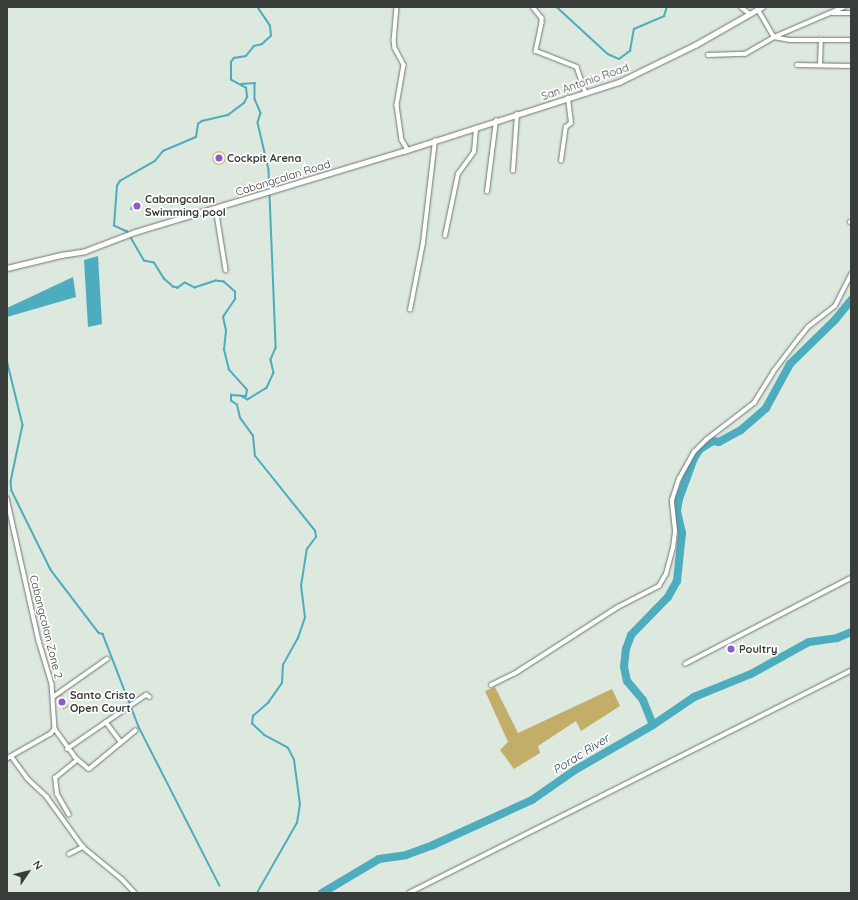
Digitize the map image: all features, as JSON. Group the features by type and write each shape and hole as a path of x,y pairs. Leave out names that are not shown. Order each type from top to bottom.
{"street":[{"path":"397,7 394,40 404,65 397,105 402,140 406,151"},
{"path":"533,7 542,18 536,52 577,67 586,93"},
{"path":"741,7 750,14"},
{"path":"708,56 745,54 774,37 844,7"},
{"path":"760,8 774,37 777,40 851,40"},
{"name":"San Antonio Road","path":"406,151 586,93 637,74 760,8"},
{"path":"832,13 851,13"},
{"path":"820,65 821,40"},
{"path":"797,65 851,66"},
{"path":"561,161 566,127 571,123 568,98"},
{"path":"513,171 517,114"},
{"path":"487,192 496,121"},
{"path":"445,236 458,174 474,152 476,128"},
{"path":"410,310 424,237 435,141"},
{"name":"Cabangcalan Road","path":"7,268 60,255 85,251 125,235 406,151"},
{"path":"216,208 226,270"},
{"path":"491,685 514,674 618,607 659,586 666,574 673,548 675,531 672,500 679,479 694,452 706,440 754,403 772,372 808,327 835,306 851,274"},
{"name":"Cabangcalan Zone 2","path":"7,498 54,697 55,730"},
{"path":"685,664 851,578"},
{"path":"54,697 107,659"},
{"path":"409,893 851,671"},
{"path":"67,749 129,705 146,695 150,697"},
{"path":"106,722 121,742"},
{"path":"7,759 51,734 55,730 67,749 88,769 135,731"},
{"path":"12,757 28,779 46,797 83,847 122,879 135,893"},
{"path":"69,815 57,794 55,778 77,760"},
{"path":"69,854 83,847"}],"shaded area":[{"name":"Cockpit Arena","path":"216,151 222,151 226,155 226,161 222,165 216,165 212,161 212,155"},
{"path":"495,687 518,733 612,689 620,706 581,731 576,721 538,746 540,753 514,769 500,750 508,742 485,691"},
{"name":"Santo Cristo Open Court","path":"62,694 69,707 63,710 56,697"}],"water":[{"name":"Cabangcalan Swimming pool","path":"139,201 142,203 142,207 130,210 131,206"},
{"path":"98,256 102,324 88,327 84,260"},
{"path":"73,277 76,297 7,317 7,308"}],"waterway":[{"path":"257,7 270,26 271,36 262,44 254,46 246,56 234,58 231,62 231,80 246,88 247,97 244,103 228,115 202,121 198,124 196,137 163,151 155,161 120,181 117,186 114,226 127,232 144,261 154,263 164,279 173,287 178,288 185,283 195,288 216,281 224,282 235,292 235,299 223,317 226,331 224,350 229,370 247,390 246,396 231,395 231,401 237,405 240,418 253,436 255,456 315,531 316,537 307,549 301,586 305,618 298,638 283,665 282,683 268,703 253,716 252,724 264,735 288,748 294,760 300,805 297,823 257,893"},
{"path":"557,7 608,54 619,59 630,51 634,29 664,16 667,7"},
{"path":"241,84 255,83 255,99 261,113 258,123 269,170 276,348 271,360 274,373 267,388 248,400 242,397"},
{"path":"653,725 643,700 627,681 624,667 626,649 631,635 668,597 677,581 682,533 677,511 679,499 694,458 700,449 713,441 719,442 741,430 766,408 790,364 835,320 851,300"},
{"path":"7,360 23,425 11,482 12,491 51,570 99,633 103,634 139,727 220,886"},
{"name":"Porac River","path":"322,893 379,859 406,855 433,845 532,800 575,770 653,725 694,697 751,674 809,642 837,638 851,632"}],"place":[{"name":"Cockpit Arena","path":"219,158"},
{"name":"Cabangcalan Swimming pool","path":"137,206"},
{"name":"Poultry","path":"731,649"},
{"name":"Santo Cristo Open Court","path":"62,702"}]}
